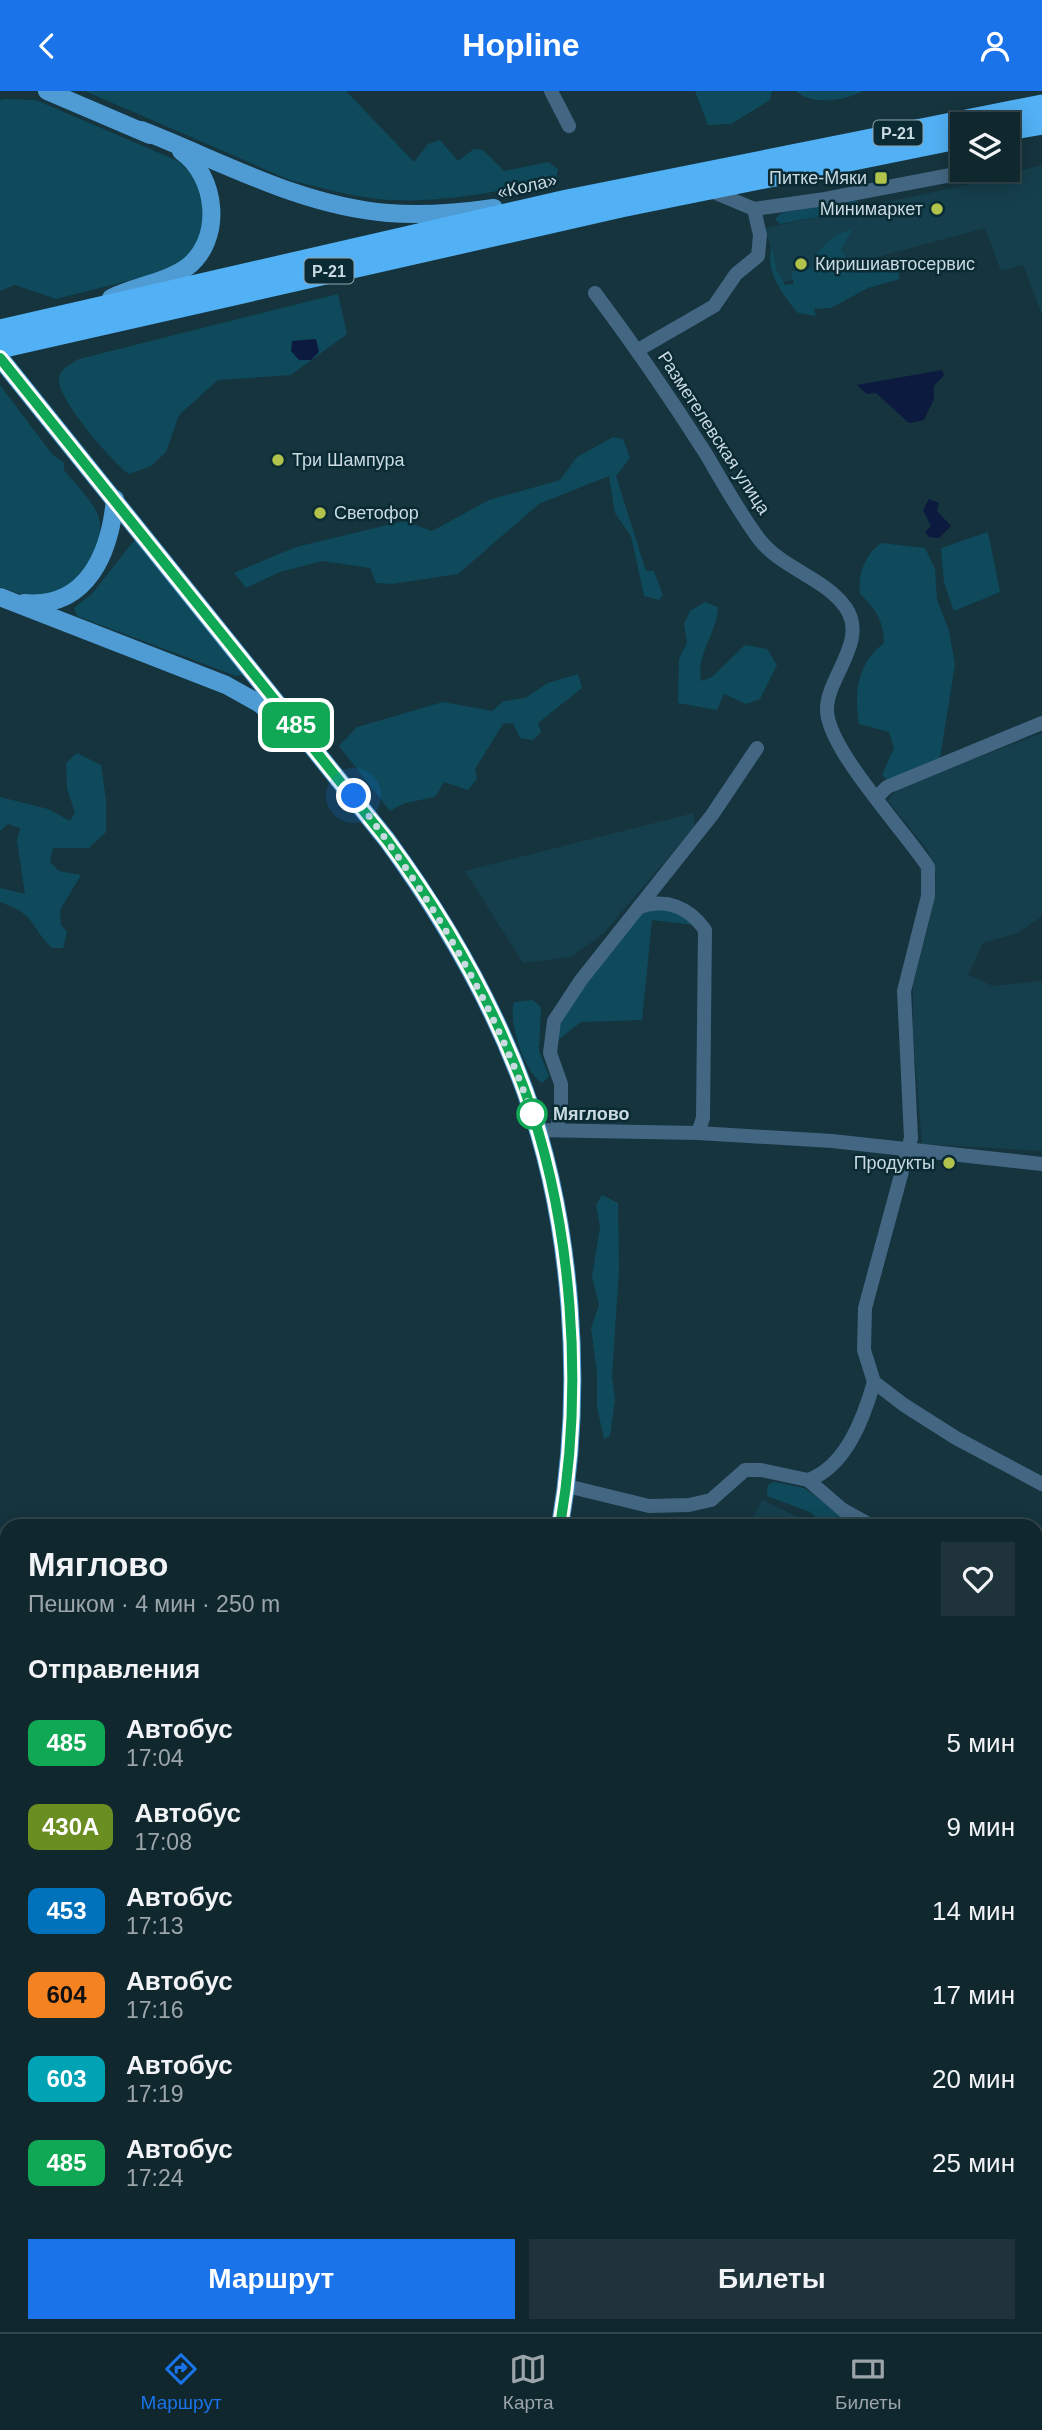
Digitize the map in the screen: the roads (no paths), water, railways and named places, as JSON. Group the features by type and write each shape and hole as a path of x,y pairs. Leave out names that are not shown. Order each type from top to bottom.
{"highway":[{"name":"«Кола»","path":"30,332 92,307 567,200 1042,105"},
{"path":"1020,131 1042,124"},
{"name":"Р-21","path":"0,330 30,332 950,140"},
{"name":"Р-21","path":"0,348 30,332"}],"main road":[{"path":"47,91 295,193 365,210 440,214 545,198 567,200"},
{"path":"92,307 181,271 197,257 207,238 211,202 201,171 182,151 141,130"},
{"path":"0,358 400,858 457,947 489,1005 510,1053 537,1130 560,1234 569,1311 571,1397 567,1486 561,1519"},
{"path":"5,599 35,604 56,601 87,579 106,552 115,499"},
{"path":"5,599 238,690 271,712 319,754"}],"street":[{"path":"551,91 569,126"},
{"path":"753,162 779,147 1042,96"},
{"path":"709,190 754,209 780,207 950,175"},
{"path":"638,350 714,306 736,274 758,256 760,235 754,209"},
{"name":"Разметелевская улица","path":"595,293 638,350 707,456 724,489 761,541 781,561 827,590 847,609 853,637 827,707 832,733 928,867 928,896 904,991 911,1138 865,1308 864,1350 874,1382"},
{"path":"876,798 887,787 1042,723"},
{"path":"557,1130 561,1084 550,1053 554,1021 581,980 712,815 757,748"},
{"path":"639,907 648,904 681,906 699,921 706,935 701,1088 703,1118 698,1133"},
{"path":"537,1130 698,1133 832,1141 907,1150 964,1153 1011,1162 1042,1164"},
{"path":"808,1480 819,1476 839,1457 866,1408 874,1382 937,1427 1042,1485"},
{"path":"567,1486 665,1507 711,1500 745,1470 761,1470 808,1480 844,1510 860,1519"}],"place":[{"name":"Питке-Мяки","path":"881,178"},
{"name":"Минимаркет","path":"937,209"},
{"name":"Киришиавтосервис","path":"801,264"},
{"name":"Три Шампура","path":"278,460"},
{"name":"Светофор","path":"320,513"},
{"name":"Мяглово","path":"532,1114"},
{"name":"Продукты","path":"949,1163"}]}
